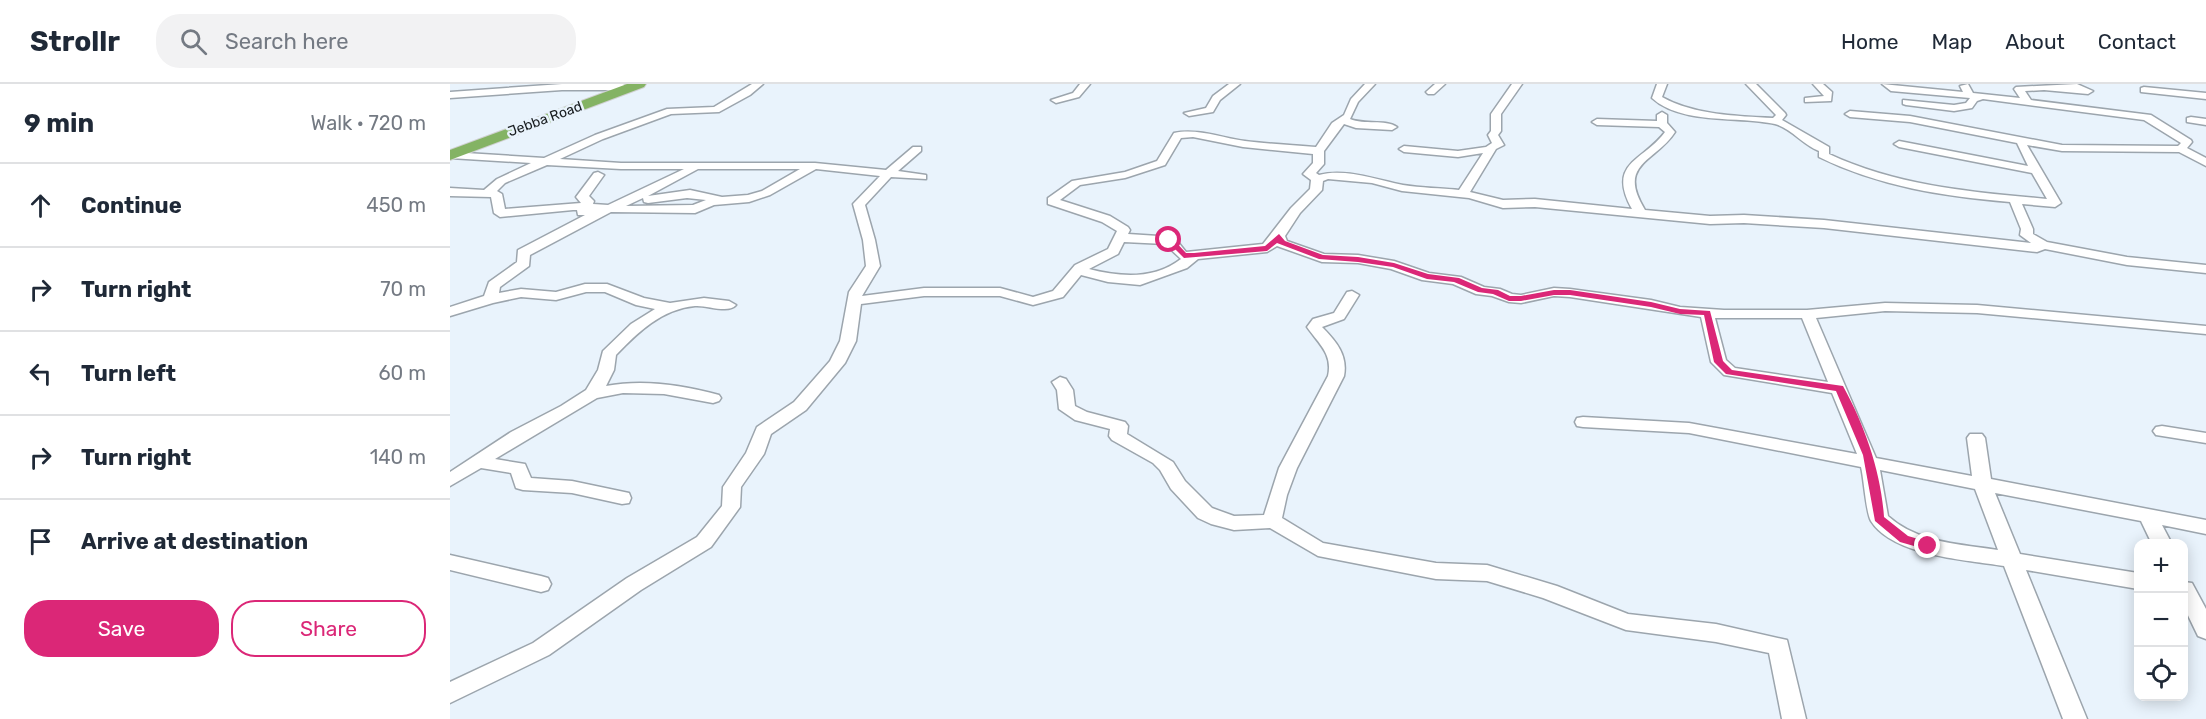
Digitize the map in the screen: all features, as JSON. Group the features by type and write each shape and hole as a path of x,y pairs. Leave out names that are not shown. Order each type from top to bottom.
{"highway":[{"name":"Jebba Road","path":"450,153 639,84"},
{"path":"450,153 626,85"}],"street":[{"path":"486,194 501,181 598,136 622,130 670,111 709,111 724,107 758,84"},
{"path":"1056,100 1076,95 1085,84"},
{"path":"1190,113 1210,110 1216,98 1235,84"},
{"path":"1370,84 1354,101 1352,109 1336,125 1319,151 1318,164 1309,174 1317,179 1328,176 1372,180 1402,188 1463,194 1503,204 1535,203 1710,220 1743,219 1824,224 2037,248 2043,245"},
{"path":"1431,92 1440,84"},
{"path":"1463,194 1491,146 1498,145 1493,135 1496,114 1517,84"},
{"path":"1662,84 1657,98 1663,102 1689,110 1786,124 1812,146 1825,150 1823,155 1848,169 1872,177 1948,192 2055,203 2034,170 2022,146 2023,142"},
{"path":"1751,84 1781,115 1776,121"},
{"path":"1808,100 1828,99 1829,94 1818,84"},
{"path":"1965,84 1970,94"},
{"path":"2027,100 2019,89 2044,87 2088,91 2068,84"},
{"path":"450,95 552,86 626,85"},
{"path":"1889,86 2027,100 2145,100 2206,96"},
{"path":"1889,86 1906,102 1910,119"},
{"path":"1906,102 1962,108 1970,106 1974,99 1985,96"},
{"path":"2145,100 2187,142 2181,149"},
{"path":"1662,124 1663,102"},
{"path":"1850,114 1910,119 2062,148 2181,149 2206,163"},
{"path":"1343,120 1356,125 1392,127"},
{"path":"2191,120 2206,122"},
{"path":"1597,122 1662,124 1670,132 1657,148 1633,165 1629,185 1641,213"},
{"path":"854,302 924,292 1000,292 1033,301 1058,294 1078,270 1113,251 1124,230 1106,219 1052,201 1064,188 1084,179 1122,176 1161,163 1178,135 1193,134 1243,144 1319,151"},
{"path":"1899,144 2034,170"},
{"path":"450,693 541,649 634,584 704,542 731,507 732,487 755,454 763,431 800,406 837,363 848,340 856,292 873,266 869,240 859,204 917,148"},
{"path":"1404,149 1458,153 1491,149"},
{"path":"450,153 544,162 694,168 815,166 922,177"},
{"path":"450,192 496,194 500,213 584,207 695,209 712,202 766,193 815,166"},
{"path":"490,299 494,285 524,263 523,253 546,238 635,198 694,168"},
{"path":"577,224 588,201 582,197 598,175"},
{"path":"1120,238 1169,240 1184,256 1267,248 1279,237 1301,203 1317,190 1317,179"},
{"path":"635,198 663,199 689,194 702,197 742,198"},
{"path":"2014,199 2027,229 2026,235 2043,245 2127,261 2206,269"},
{"path":"1279,237 1281,243 1322,258 1358,259 1394,265 1427,277 1456,280 1481,291 1495,292 1509,298 1521,299 1554,292 1570,293 1651,304 1680,311 1707,313 1807,314 1885,307 1977,309 2206,330"},
{"path":"1078,270 1108,278 1140,281 1182,265 1194,255"},
{"path":"450,312 490,299 521,293 556,296 585,288 607,288 641,302 670,307"},
{"path":"1272,521 1278,495 1302,439 1332,386 1337,369 1336,357 1330,344 1314,327 1318,322 1339,316 1352,295"},
{"path":"450,480 528,429 578,406 591,394 608,370 608,354 633,327 670,307 695,302 729,305"},
{"path":"1707,313 1719,362 1730,372 1840,388"},
{"path":"1807,314 1870,464 1879,519 1904,539 1928,546 2134,580"},
{"path":"1060,382 1065,390 1067,409 1081,416 1119,426 1118,436 1167,466 1178,484 1205,513 1234,523 1272,521 1318,549 1436,571 1487,573 1550,592 1626,622 1716,633 1779,646 1794,719"},
{"path":"591,394 623,388 654,389 713,398"},
{"path":"1583,422 1689,428 2206,527"},
{"path":"2162,431 2206,438"},
{"path":"1976,438 1982,484 2074,719"},
{"path":"478,462 519,468 523,484 572,488 622,498"},
{"path":"2148,516 2160,539"},
{"path":"450,562 541,585"},
{"path":"2187,593 2206,630"}],"route":[{"path":"1169,240 1184,256 1267,248 1279,237 1281,243 1322,258 1358,259 1383,265 1394,265 1427,277 1456,280 1481,291 1495,292 1509,298 1521,299 1554,292 1570,293 1651,304 1680,311 1707,313 1719,362 1730,372 1840,388 1858,436 1868,455 1877,496 1879,519 1904,539 1928,546"}]}
